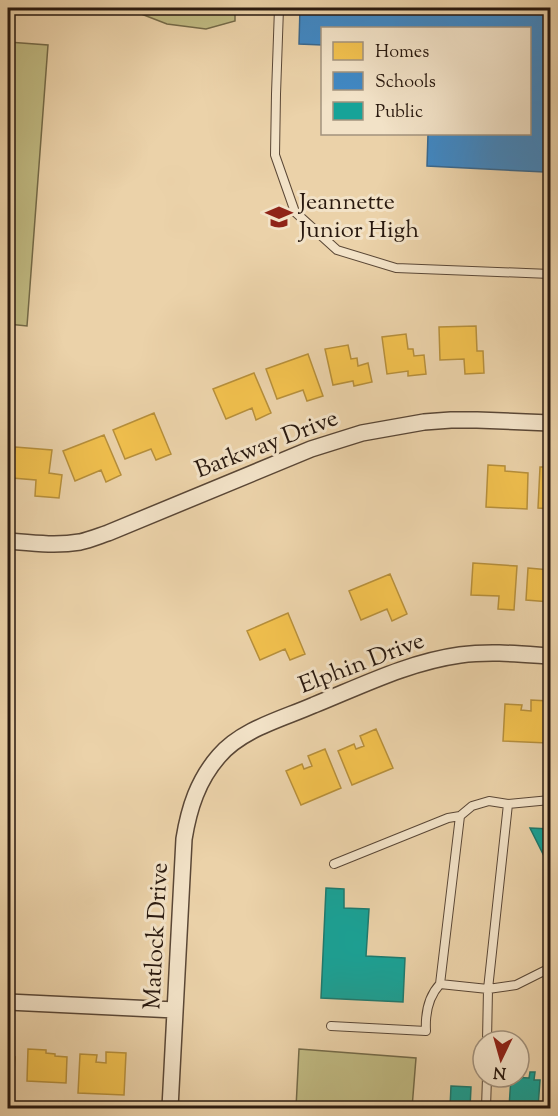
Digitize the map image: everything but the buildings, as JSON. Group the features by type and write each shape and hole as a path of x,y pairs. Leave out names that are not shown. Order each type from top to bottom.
{"street":[{"name":"Barkway Drive","path":"8,541 63,544 108,534 310,449 362,433 424,422 451,420 550,423"},
{"name":"Elphin Drive","path":"208,770 229,746 252,731 383,676 416,665 479,653 550,656"},
{"name":"Matlock Drive","path":"170,1108 184,839 190,808 208,770"},
{"path":"8,1002 175,1010"}],"lane":[{"path":"279,8 275,154 295,212 337,250 396,268 550,274"},
{"path":"334,864 447,818 460,816 472,806 489,801 508,804 550,800"},
{"path":"487,1029 488,989 508,804"},
{"path":"331,1026 426,1031 431,996 440,984 460,816"},
{"path":"440,984 488,989 516,985 550,968"},
{"path":"486,1108 487,1089"}],"shaded area":[{"path":"128,8 235,8 235,21 206,29 167,24"},
{"path":"8,42 48,45 27,326 8,324"},
{"path":"299,1049 416,1058 412,1108 296,1108"}],"place":[{"name":"Jeannette Junior High","path":"279,217"}]}
